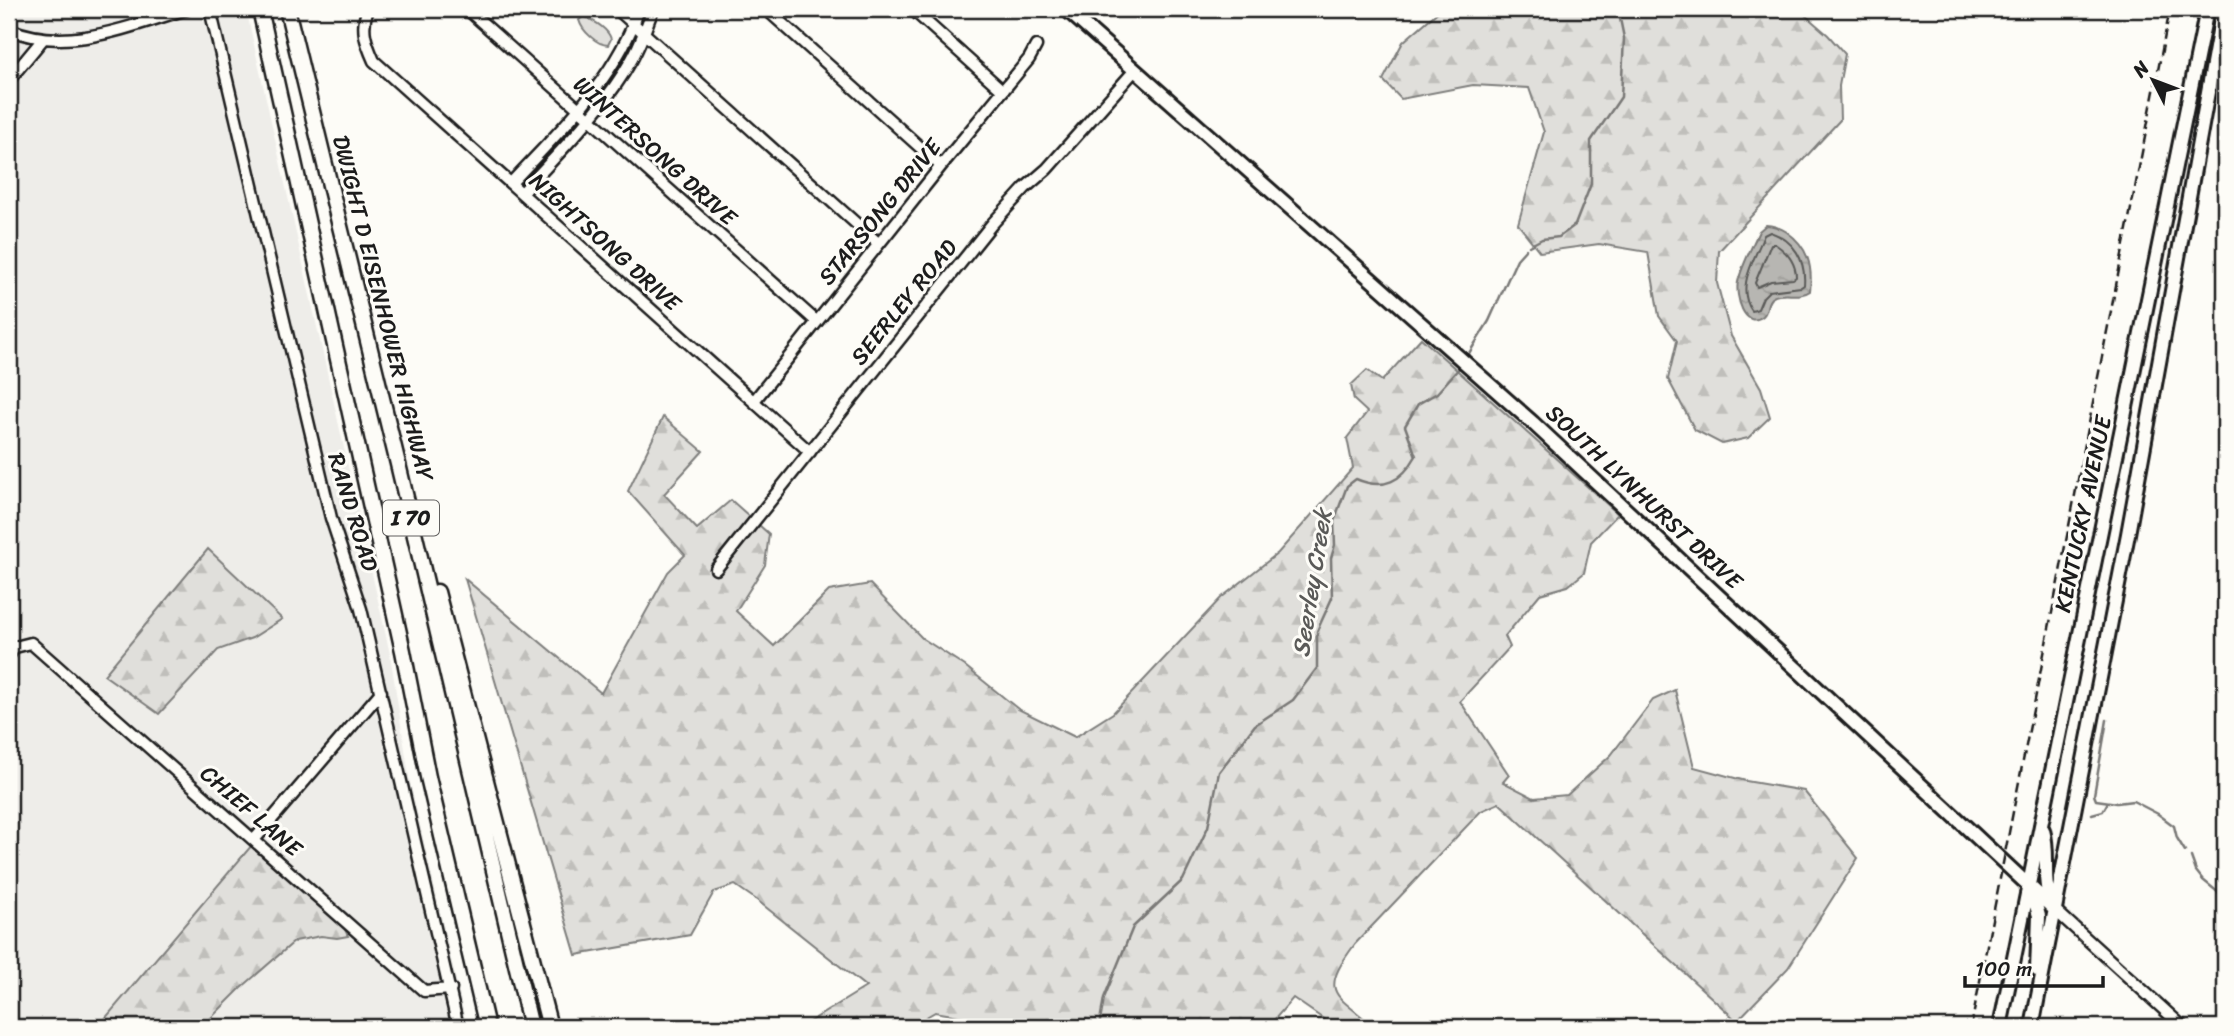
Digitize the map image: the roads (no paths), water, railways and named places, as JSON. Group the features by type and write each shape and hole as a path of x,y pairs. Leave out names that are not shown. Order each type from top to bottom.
{"highway":[{"name":"I 70","path":"260,9 484,1027"},
{"name":"DWIGHT D EISENHOWER HIGHWAY","path":"287,9 531,1027"},
{"path":"398,464 448,625 550,1027"}],"main road":[{"name":"SOUTH LYNHURST DRIVE","path":"1066,9 1458,356 1707,584 2055,910"},
{"name":"KENTUCKY AVENUE","path":"2000,1027 2207,9"},
{"name":"KENTUCKY AVENUE","path":"2032,1027 2128,534 2223,9"},
{"path":"2041,823 2046,843 2045,884 2055,910"},
{"path":"2029,885 2038,907 2036,967 2041,979"}],"street":[{"path":"9,29 43,39 90,37 187,9"},
{"name":"RAND ROAD","path":"210,9 331,518 354,584 381,692 458,1027"},
{"name":"NIGHTSONG DRIVE","path":"368,9 363,23 364,35 374,61 810,452"},
{"name":"WINTERSONG DRIVE","path":"467,9 817,322"},
{"path":"617,9 879,244"},
{"path":"511,183 579,109 615,62 635,24 639,9"},
{"path":"522,193 590,118 632,59 653,9"},
{"path":"766,9 941,166"},
{"path":"912,9 1003,91"},
{"path":"9,80 43,39"},
{"name":"STARSONG DRIVE","path":"754,401 1029,59 1035,46"},
{"name":"SEERLEY ROAD","path":"716,569 992,223 1047,169 1135,70"},
{"name":"CHIEF LANE","path":"9,655 15,648 31,643 424,991 451,989"},
{"path":"254,840 381,692"},
{"name":"SOUTH LYNHURST DRIVE","path":"2055,910 2183,1027"}],"water":[{"path":"1766,225 1787,232 1800,244 1810,265 1810,291 1773,297 1763,316 1751,319 1742,310 1737,288 1759,231"}],"waterway":[{"name":"Seerley Creek","path":"1529,246 1542,239 1559,237 1575,225 1591,184 1591,141 1621,97 1624,38 1618,9"},
{"name":"Seerley Creek","path":"1466,358 1489,321 1517,259 1526,249"},
{"name":"Seerley Creek","path":"1099,1027 1104,998 1133,927 1183,880 1208,827 1219,772 1255,725 1293,700 1317,668 1317,631 1332,598 1334,521 1347,486 1356,479 1384,484 1405,472 1416,456 1405,426 1418,404 1437,393 1461,366"},
{"path":"2107,720 2094,795 2096,800 2117,803 2133,801 2158,814 2174,826 2185,851"},
{"path":"2092,814 2103,811 2108,802"},
{"path":"2191,857 2203,880 2225,898"}],"railway":[{"path":"1971,1027 2170,9"}]}
